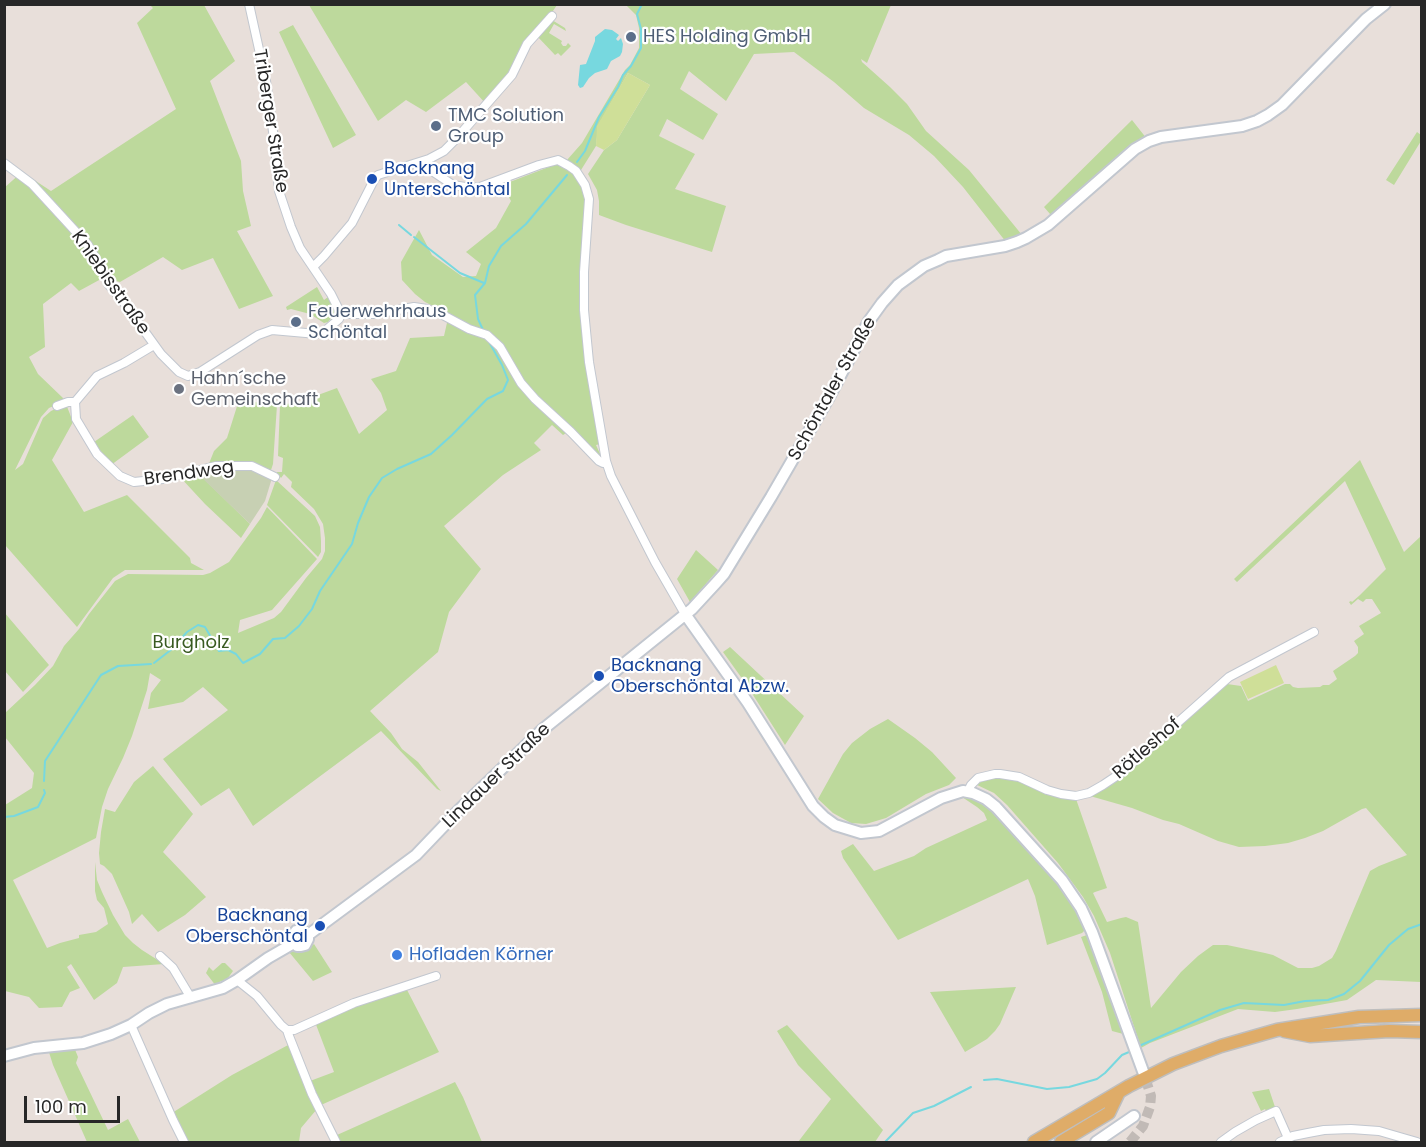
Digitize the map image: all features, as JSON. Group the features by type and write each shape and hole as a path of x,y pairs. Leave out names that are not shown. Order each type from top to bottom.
{"main road":[{"path":"1034,1143 1120,1091 1173,1064 1237,1041 1277,1030 1359,1017 1422,1015"},
{"path":"1277,1030 1310,1036 1389,1031 1422,1032"},
{"path":"1061,1143 1109,1113 1120,1091"}],"street":[{"name":"Triberger Straße","path":"249,4 266,81 279,191 300,248 331,294 341,314"},
{"name":"Schöntaler Straße","path":"685,614 724,574 808,434 869,321 898,285 924,266 946,256 1005,246 1048,225 1135,149 1149,141 1161,137 1257,122 1282,105 1366,19 1385,4"},
{"path":"313,267 352,223 374,180 382,173 420,163 444,151 512,75 527,44 552,16"},
{"path":"420,163 453,185 463,188 480,187 558,160 576,171 585,185 589,199 584,310 589,362 606,462 655,562 685,614 753,711 813,806 835,825 861,833 879,831 941,798 968,791 986,799 996,807 1062,880 1081,908 1144,1074"},
{"name":"Kniebisstraße","path":"4,163 32,184 88,245 106,276 108,284 154,345 179,372 188,376 200,372 258,334 272,330 317,334 326,330 339,319 341,314"},
{"path":"341,314 376,314 414,307 441,314 469,329 487,335 500,347 521,383 535,399 599,461 606,462"},
{"path":"57,406 75,402 97,376 154,345"},
{"name":"Brendweg","path":"75,402 76,419 97,454 120,476 134,482 164,479 216,466 252,466 276,477"},
{"name":"Lindauer Straße","path":"4,1056 34,1048 83,1043 111,1034 167,1005 223,988 294,943 292,936 296,931 303,930 308,935 416,855 542,730 685,614"},
{"name":"Rötleshof","path":"968,791 978,778 1000,774 1019,777 1061,794 1089,793 1121,773 1229,677 1314,632"},
{"path":"159,956 173,968 191,998"},
{"path":"237,980 257,996 280,1025 288,1030 294,1030 354,1003 436,976"},
{"path":"130,1025 184,1143"},
{"path":"288,1030 312,1094 336,1143"},
{"path":"1221,1143 1235,1132 1276,1111 1289,1140 1324,1130 1351,1129 1379,1131 1399,1140 1417,1143"},
{"path":"1096,1143 1134,1116"}],"green space":[{"path":"150,5 204,5 235,61 210,81 241,161 243,191 251,226 237,231 273,296 239,309 213,258 182,270 163,257 120,282 101,279 79,291 71,283 43,304 45,347 29,357 38,374 65,401 49,408 41,417 15,470 23,464 43,418 51,411 66,404 73,422 52,460 84,512 127,495 190,558 191,563 204,570 125,570 113,578 77,627 5,545 4,188 22,172 51,191 176,109 137,23 153,8"},
{"path":"309,5 557,5 510,74 486,104 466,82 426,112 406,100 378,121"},
{"name":"Burgholz","path":"626,5 891,5 867,63 861,59 862,62 907,104 926,131 969,170 1022,235 1006,242 963,187 934,156 909,135 864,108 794,52 754,54 726,101 689,71 680,89 718,114 703,140 667,119 659,136 695,154 675,189 726,206 712,252 599,215 597,190 588,174 604,150 617,140 650,85 628,73 598,126 596,146 576,178 586,199 586,362 600,444 596,445 601,456 598,457 572,429 563,435 552,425 534,443 541,450 503,475 444,526 481,569 449,612 438,652 370,711 391,733 402,749 418,762 441,791 381,731 253,826 229,788 201,806 163,759 228,710 203,687 183,702 148,709 151,693 161,680 150,673 132,736 102,807 96,838 13,880 47,948 79,938 79,935 96,932 108,924 104,908 97,900 95,891 95,862 97,880 125,935 142,950 164,964 123,967 117,983 94,1000 71,964 67,967 80,988 70,992 62,1007 39,1008 29,997 5,991 5,805 32,788 34,773 5,737 5,713 53,666 64,646 115,581 128,574 203,575 210,573 229,562 267,507 317,559 272,610 240,620 238,633 274,618 281,612 322,559 325,551 325,538 323,524 314,509 291,487 292,482 284,474 281,478 277,473 282,472 283,458 278,456 280,405 299,402 337,388 359,434 387,410 381,393 371,379 396,371 410,338 444,336 449,314 425,302 402,280 401,262 419,230 432,255 463,277 476,276 481,264 466,252 496,228 511,201 502,185 567,160 582,143 630,65 639,48 639,28 636,15"},
{"path":"552,20 566,31 554,24 549,33 562,41 563,46 568,43 571,46 561,56 558,53 555,55 537,36"},
{"path":"293,25 356,135 333,148 279,32"},
{"path":"628,73 650,85 617,140 604,150 596,146 597,126"},
{"path":"1132,120 1147,139 1053,215 1050,214 1044,207"},
{"path":"1417,132 1421,135 1421,141 1394,185 1386,180"},
{"path":"317,287 324,300 328,297 334,307 334,315 328,322 324,323 310,314 287,310 286,307"},
{"path":"239,400 277,405 271,470 208,466 214,451 227,438"},
{"path":"133,415 149,437 111,465 94,442"},
{"path":"1360,460 1404,552 1421,536 1421,982 1376,980 1347,1000 1297,1009 1275,1012 1238,1009 1141,1048 1110,953 1083,897 1058,863 1007,805 994,793 975,784 1002,775 1076,799 1107,888 1093,893 1107,922 1126,917 1138,922 1151,1008 1181,972 1213,945 1227,945 1273,955 1298,968 1319,966 1332,958 1370,871 1407,855 1366,808 1305,838 1288,843 1239,847 1218,841 1179,824 1090,796 1221,685 1241,686 1248,701 1285,684 1298,688 1329,685 1337,679 1333,671 1358,653 1358,647 1354,641 1364,634 1359,626 1381,613 1372,599 1366,599 1363,602 1358,599 1351,605 1349,602 1360,595 1386,569 1345,481 1237,582 1234,579"},
{"path":"225,468 252,469 272,478 265,501 250,524 200,476 206,471 208,474 221,472"},
{"path":"206,471 201,476 250,524 241,538 180,477"},
{"path":"276,480 315,516 320,527 321,552 318,557 267,505"},
{"path":"696,550 718,570 690,602 677,579"},
{"path":"4,612 49,665 23,692 5,671"},
{"path":"730,647 804,716 785,745 723,652"},
{"path":"1276,665 1284,683 1248,699 1240,682"},
{"path":"888,719 932,752 956,778 949,785 926,794 886,818 866,824 851,823 833,813 818,799 843,754 852,743"},
{"path":"153,766 193,814 163,852 206,897 185,915 158,932 142,914 132,924 112,874 100,864 99,853 105,809 115,812 134,782"},
{"path":"963,794 983,800 1060,883 1087,928 1082,933 1047,945 1035,896 1028,879 898,940 843,858 841,851 853,844 874,871 914,856 926,848 987,820 984,813 962,797"},
{"path":"1090,934 1127,1035 1112,1031 1102,992 1081,937"},
{"path":"314,944 332,972 313,981 289,952 305,951"},
{"path":"222,963 233,971 225,982 221,981 216,986 206,973 209,967 213,971"},
{"path":"405,986 439,1052 321,1105 310,1081 334,1072 315,1022"},
{"path":"1016,987 995,1031 987,1039 965,1052 930,992"},
{"path":"787,1025 883,1130 875,1142 798,1142 831,1099 798,1065 777,1031"},
{"path":"290,1044 317,1109 301,1128 299,1142 187,1142 172,1113 232,1075"},
{"path":"74,1047 78,1057 76,1063 108,1130 128,1119 140,1142 87,1142 48,1049"},
{"path":"455,1082 482,1142 340,1142 337,1135"},
{"path":"1269,1089 1275,1107 1261,1111 1252,1092"}],"water":[{"path":"605,29 612,30 619,35 616,39 618,41 621,38 622,52 620,56 611,61 607,69 595,73 580,88 578,85 580,65 586,64 595,37"}],"waterway":[{"path":"577,162 585,151 599,117 641,48 641,29 637,14 642,4"},
{"path":"484,332 478,319 475,295 485,283 489,266 501,246 526,224 567,175"},
{"path":"399,225 411,235"},
{"path":"414,237 460,273 484,283"},
{"path":"154,663 172,649 187,632 198,625 205,627 219,651 228,650 236,654 243,663 260,654 273,639 285,638 299,626 352,544 369,497 382,478 431,454 487,399 503,391 508,380 488,340"},
{"path":"44,781 45,761 101,675 118,666 151,664"},
{"path":"4,817 14,816 38,807 45,793 44,790"},
{"path":"1139,1046 1220,1010 1244,1003 1284,1005 1328,1000 1344,994 1360,981 1389,945 1408,929 1422,924"},
{"path":"984,1080 997,1079 1047,1089 1069,1087 1097,1079 1122,1055 1129,1052"},
{"path":"885,1142 913,1113 934,1106 971,1087"}],"tunnel":[{"path":"1130,1142 1143,1126 1150,1107 1151,1096 1144,1074"}],"place":[{"name":"HES Holding GmbH","path":"631,37"},
{"name":"TMC Solution Group","path":"436,126"},
{"name":"Backnang Unterschöntal","path":"372,179"},
{"name":"Feuerwehrhaus Schöntal","path":"296,322"},
{"name":"Hahn´sche Gemeinschaft","path":"179,389"},
{"name":"Backnang Oberschöntal Abzw.","path":"599,676"},
{"name":"Backnang Oberschöntal","path":"320,926"},
{"name":"Hofladen Körner","path":"397,955"}]}
